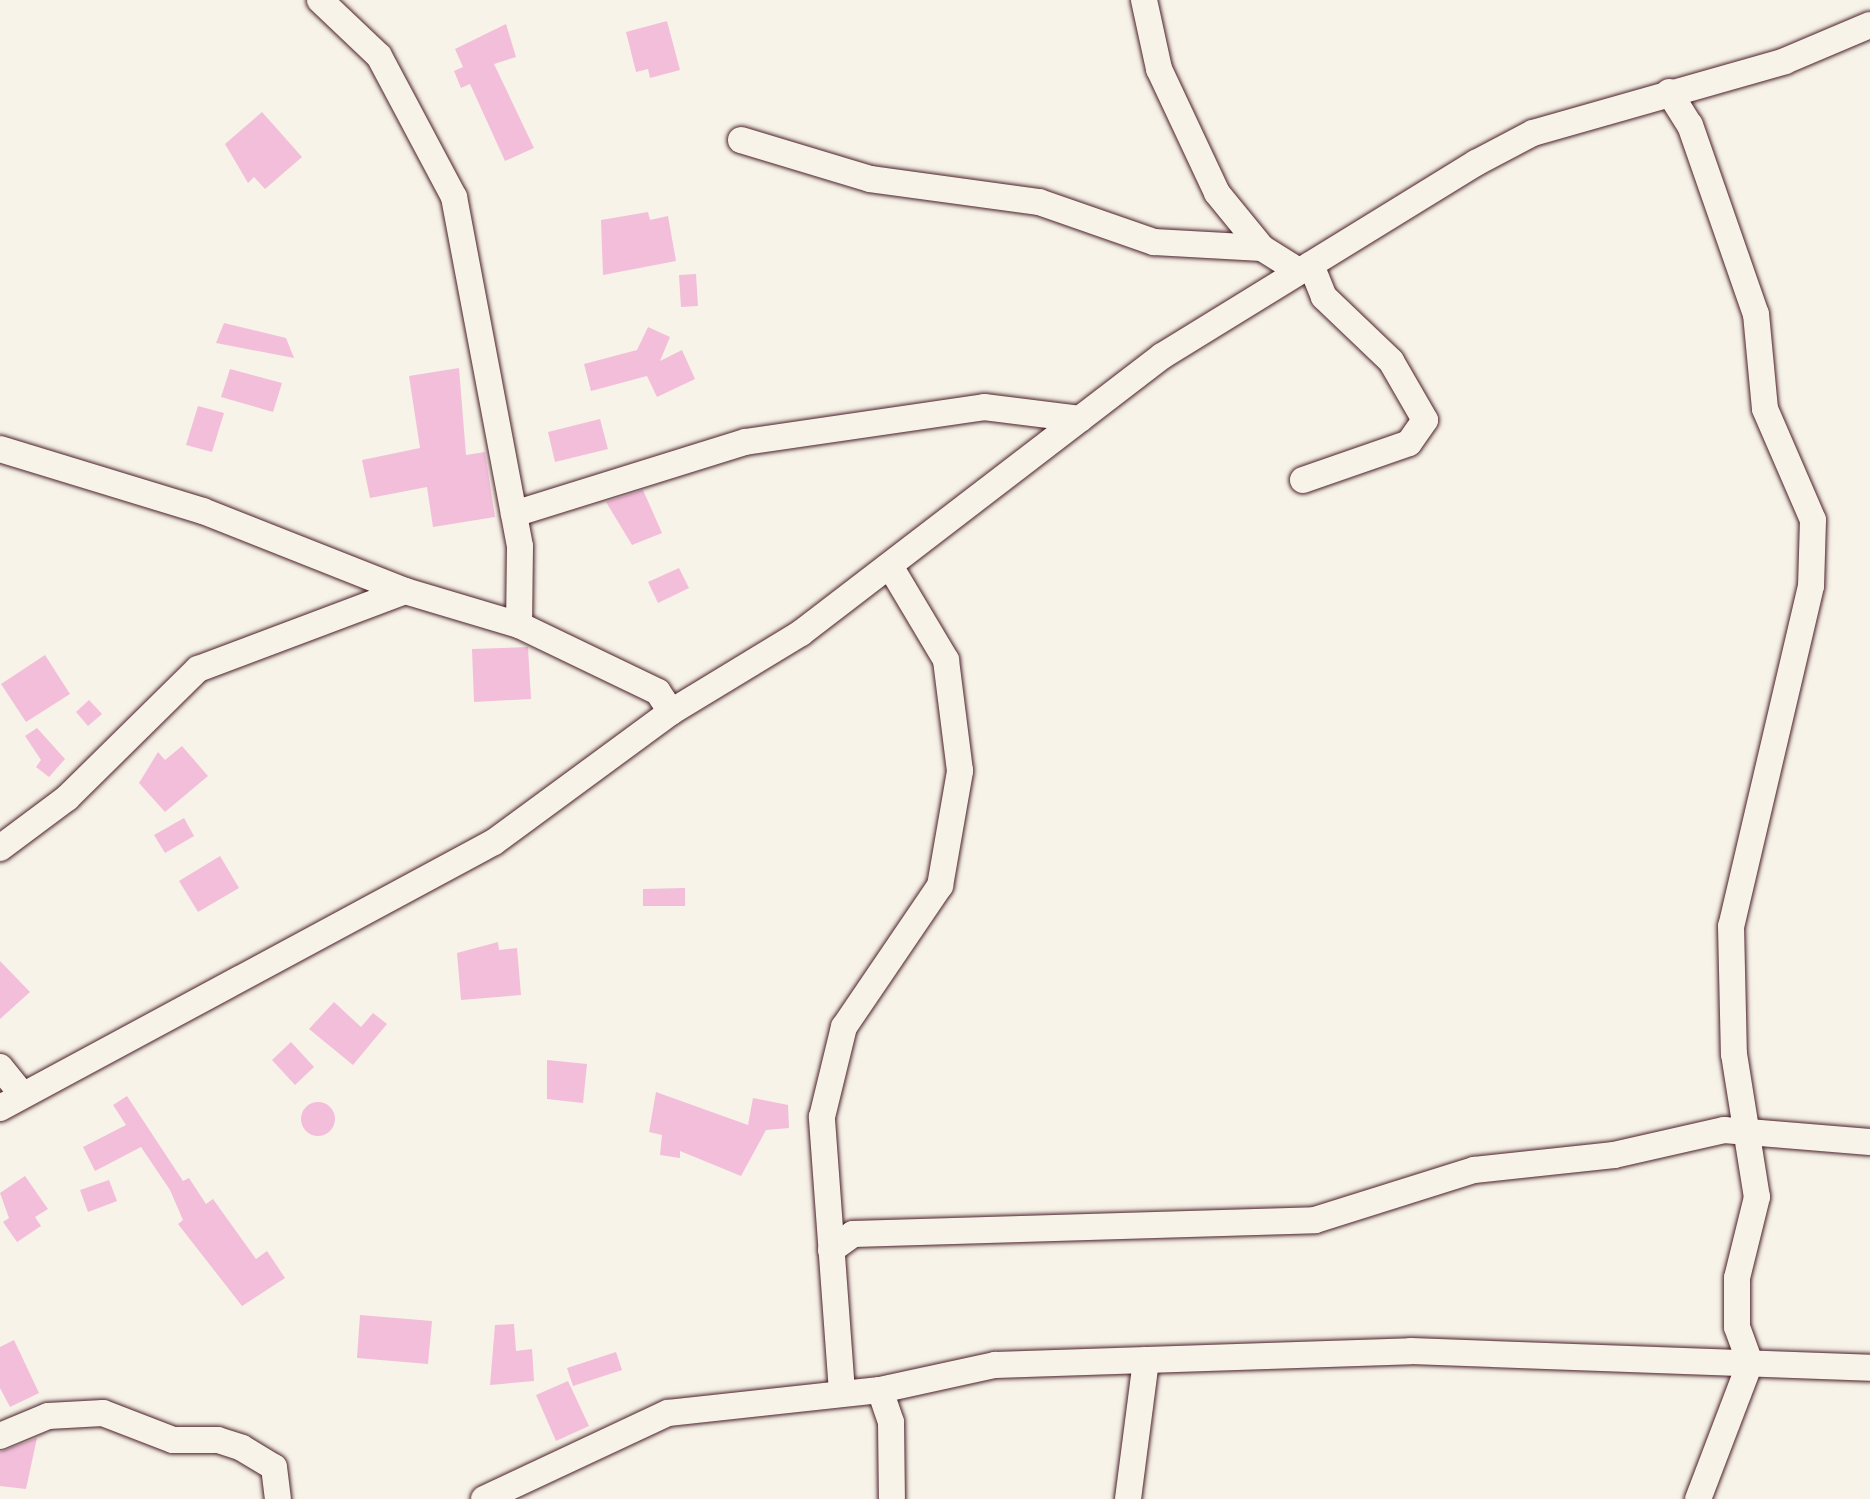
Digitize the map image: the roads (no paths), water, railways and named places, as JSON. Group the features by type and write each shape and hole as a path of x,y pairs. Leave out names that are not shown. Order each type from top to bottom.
{"street":[{"path":"320,0 379,56 454,197 514,514 522,573 519,625"},
{"path":"1144,0 1184,131 1217,193 1262,248"},
{"path":"0,1067 10,1100 494,842 671,712 801,633 1080,419 1304,268 1533,133 1785,61 1870,25"},
{"path":"1669,92 1690,125 1756,314 1765,409 1813,520 1811,586 1731,926 1734,1054 1751,1129 1757,1197 1737,1278 1737,1327 1750,1363 1698,1499"},
{"path":"741,140 870,179 1039,202 1154,242 1262,248 1304,268 1324,297 1391,361 1425,420 1409,443 1303,480"},
{"path":"514,514 745,442 984,407 1080,419"},
{"path":"0,449 203,511 405,591 519,625 658,692 671,712"},
{"path":"842,1392 822,1117 836,1053 866,989 908,943 940,886 957,808 955,691 933,632 890,566"},
{"path":"0,848 67,798 198,669 405,591"},
{"path":"831,1250 853,1234 1315,1220 1474,1170 1541,1167 1751,1129 1870,1142"},
{"path":"484,1499 668,1413 880,1390 995,1365 1411,1351 1870,1368"},
{"path":"1128,1499 1146,1360"},
{"path":"880,1390 891,1422 892,1499"},
{"path":"0,1436 48,1416 103,1413 173,1440 218,1440 242,1448 274,1467 278,1499"}]}
